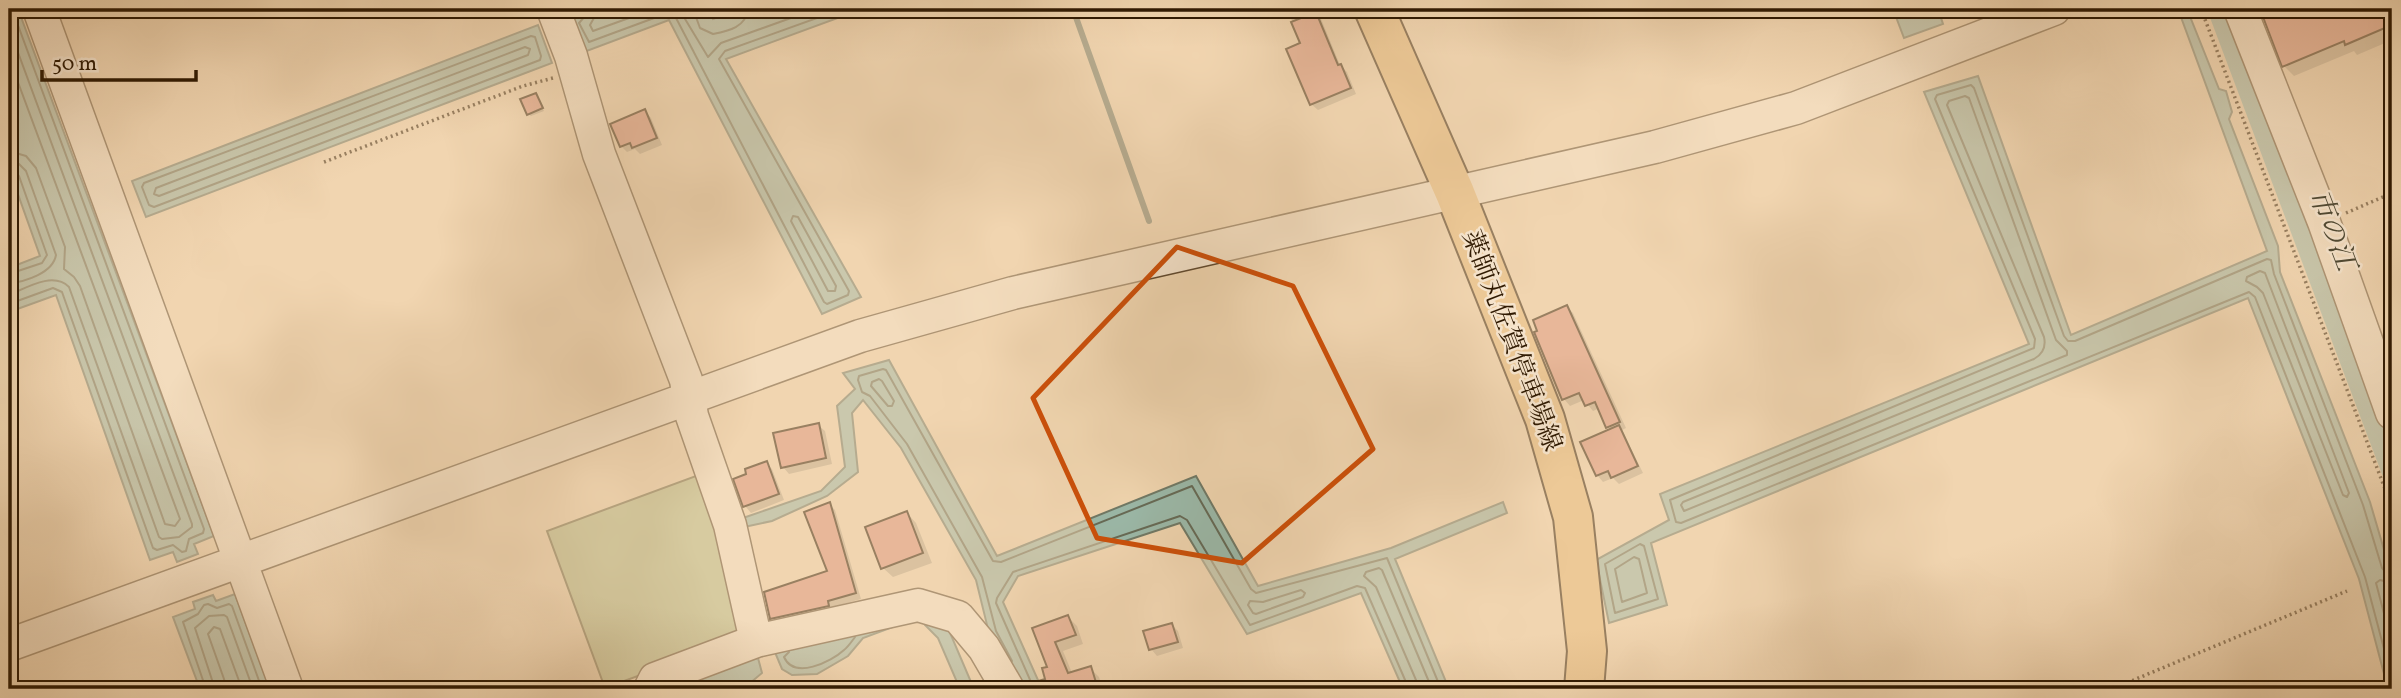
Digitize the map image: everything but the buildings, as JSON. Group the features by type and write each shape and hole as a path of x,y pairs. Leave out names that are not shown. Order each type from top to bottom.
{"main road":[{"name":"薬師丸佐賀停車場線","path":"1374,9 1455,193 1545,419 1573,517 1587,651 1584,689"}],"street":[{"path":"39,9 287,689"},
{"path":"552,9 576,72 599,154 685,380 692,416 730,525 757,641"},
{"path":"9,645 860,336 1013,293 1656,147 1796,108 2054,9"},
{"path":"2240,9 2324,222 2392,414"},
{"path":"650,689 655,679 757,641 918,605 958,617 984,648 1009,689"}],"path":[{"path":"2201,9 2392,507"},
{"path":"324,162 523,86 576,72"},
{"path":"2324,222 2392,193"},
{"path":"2112,689 2347,591"}],"highlighted area":[{"path":"1177,247 1293,286 1373,449 1242,563 1097,538 1033,398"}],"green space":[{"path":"704,473 745,637 605,688 547,531"}],"water":[{"path":"9,9 18,9 214,536 194,544 198,554 177,562 173,552 150,560 56,295 9,312 9,268 40,256 9,169"},
{"path":"589,9 708,9 713,19 740,9 862,9 726,59 861,297 822,314 669,20 584,52 568,16"},
{"path":"1893,9 1938,9 1943,24 1904,38"},
{"path":"2178,9 2187,9 2219,89 2226,91 2232,112 2229,119 2278,246 2280,272 2370,502 2392,577 2392,689 2388,689 2359,579 2248,298 1651,543 1667,605 1609,623 1596,560 1669,520 1660,494 2029,344 1924,92 1978,76 2071,335 2267,251"},
{"path":"538,25 552,63 146,217 132,181"},
{"path":"889,360 997,556 1196,476 1258,586 1391,548 1503,502 1507,513 1395,559 1449,689 1403,689 1361,593 1247,634 1180,523 1018,576 1003,602 1042,689 1019,689 989,633 976,580 901,448 863,400 852,413 858,472 827,496 772,521 744,527 743,518 821,491 845,467 837,406 855,389 843,373"},
{"path":"235,594 270,689 200,689 173,617 195,609 193,602 213,595 216,601"},
{"path":"928,614 945,621 974,689 960,689 938,638 925,625"},
{"path":"906,622 863,638 848,656 817,674 792,675 782,669 774,650"},
{"path":"758,658 762,673 743,689 664,689 737,660"}],"waterway":[{"path":"1073,9 1149,221"},
{"name":"市の江","path":"2218,9 2392,471"}]}
